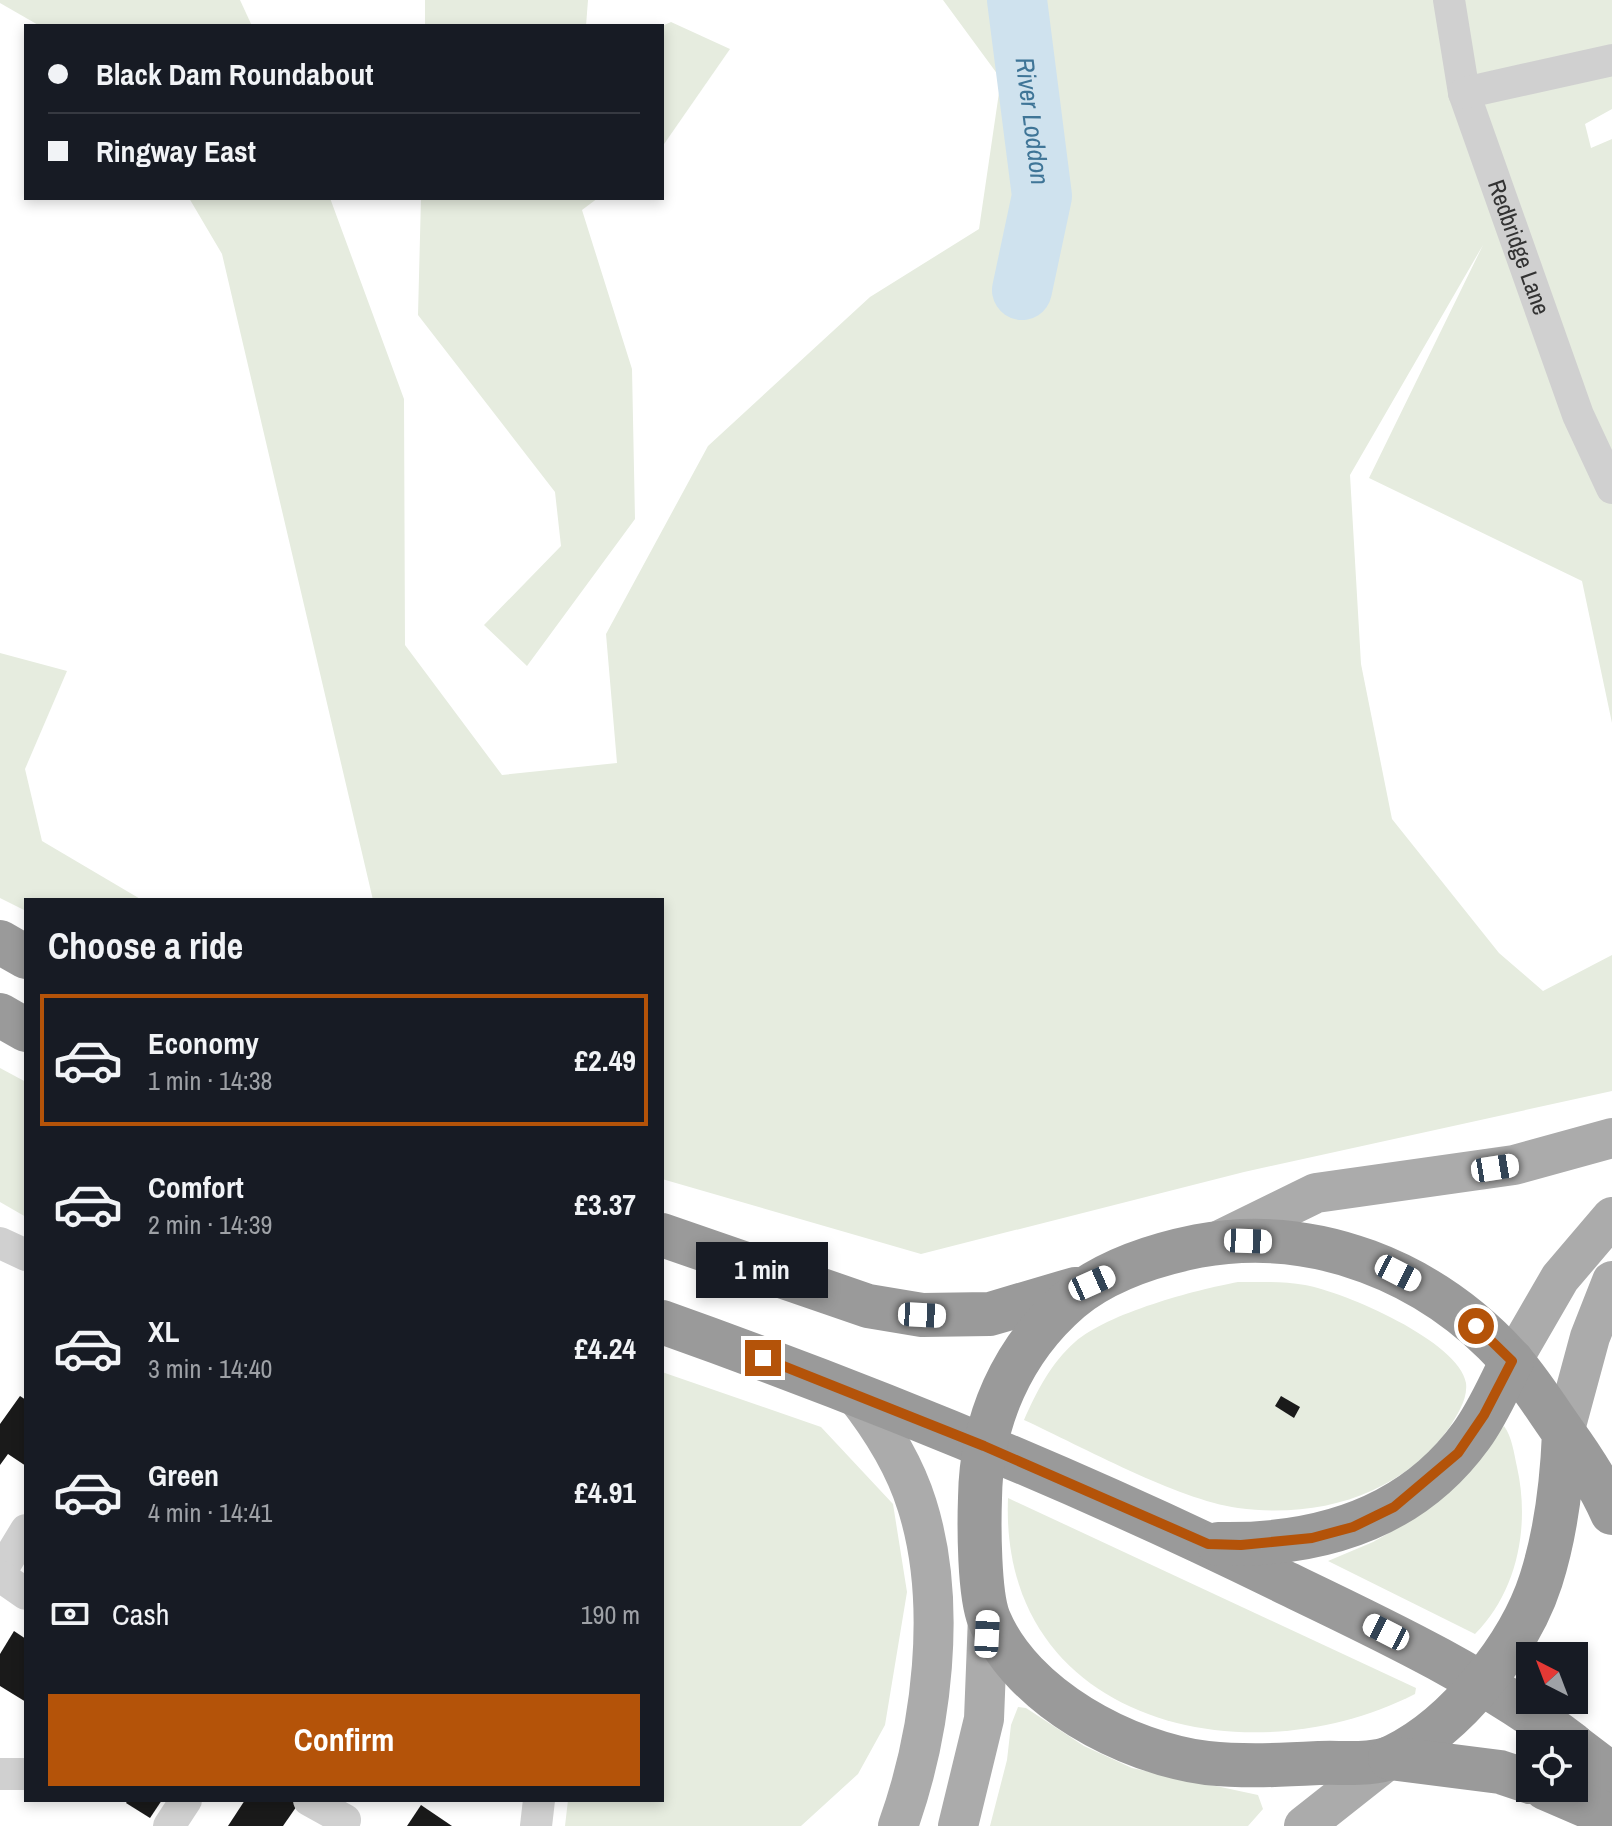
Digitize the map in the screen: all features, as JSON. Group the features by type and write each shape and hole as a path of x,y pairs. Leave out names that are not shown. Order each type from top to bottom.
{"highway":[{"path":"0,942 24,956"},
{"path":"0,1015 24,1029"},
{"path":"664,1236 868,1306 922,1315 990,1314 1092,1283 1160,1255 1212,1244 1248,1241 1309,1244 1368,1260 1438,1296 1512,1361 1584,1460 1612,1513"},
{"path":"1092,1283 1032,1339 999,1398 984,1446 980,1520 988,1617 1022,1667 1051,1695 1109,1732 1160,1753 1230,1764 1390,1758 1500,1772 1516,1777"},
{"path":"664,1323 854,1393 1208,1544 1483,1681 1552,1730"},
{"path":"1208,1544 1300,1541 1353,1527 1394,1507 1458,1453 1484,1415 1512,1361"},
{"path":"1390,1758 1456,1711 1483,1681 1519,1626 1540,1583 1559,1499 1564,1433"},
{"path":"1588,1757 1612,1775"},
{"path":"1577,1802 1612,1817"}],"main road":[{"path":"1212,1244 1316,1193 1514,1165 1612,1138"},
{"path":"1512,1361 1560,1278 1612,1217"},
{"path":"1564,1433 1590,1337 1612,1281"},
{"path":"854,1393 888,1438 904,1471 918,1507 929,1575 931,1661 928,1705 914,1776 898,1826"},
{"path":"958,1826 984,1719 988,1617"},
{"path":"1304,1826 1390,1758"}],"street":[{"name":"Redbridge Lane","path":"1449,0 1464,93 1578,415 1612,488"},
{"path":"1464,93 1609,70"},
{"path":"0,1243 24,1254"},
{"path":"24,1533 0,1574 24,1592"},
{"path":"0,1774 24,1774"},
{"path":"169,1826 185,1802"},
{"path":"314,1802 348,1815"},
{"path":"536,1826 539,1802"}],"shaded area":[{"path":"0,0 240,0 251,24 37,24 0,3"},
{"path":"425,0 588,0 586,24 425,24"},
{"path":"943,0 1612,0 1612,109 1585,124 1591,148 1612,139 1612,723 1582,581 1369,478 1483,245 1350,475 1361,664 1392,819 1499,953 1543,991 1612,955 1612,1091 1244,1172 921,1254 664,1180 664,898 373,898 222,254 190,200 331,200 404,399 405,645 502,775 617,763 606,634 708,446 870,297 979,229 1001,79"},
{"path":"671,22 730,49 664,144 664,25"},
{"path":"421,200 595,200 582,210 632,369 635,519 527,666 484,625 561,546 555,492 418,315"},
{"path":"0,653 67,671 25,769 42,841 139,898 24,898 24,910 0,898"},
{"path":"0,1068 24,1081 24,1216 0,1202"},
{"path":"1238,1282 1288,1283 1323,1289 1371,1308 1422,1335 1459,1367 1466,1383 1464,1401 1449,1428 1429,1451 1382,1486 1327,1505 1298,1510 1268,1510 1238,1508 1187,1494 1130,1471 1024,1420 1052,1368 1066,1350 1090,1331 1153,1304"},
{"path":"664,1373 821,1427 893,1504 907,1592 885,1725 858,1774 801,1826 565,1826 568,1802 664,1802"},
{"path":"1504,1426 1512,1445 1521,1489 1521,1534 1511,1578 1502,1598 1475,1634 1328,1561 1373,1542 1417,1517"},
{"path":"1008,1498 1416,1688 1415,1694 1349,1720 1279,1731 1210,1729 1145,1713 1089,1682 1044,1636 1016,1575"},
{"path":"1018,1707 1026,1708 1084,1746 1132,1768 1258,1795 1263,1809 1248,1826 990,1826 1007,1760 1011,1725"}],"building":[{"path":"20,1396 24,1399 24,1465 8,1454 0,1465 0,1424"},
{"path":"1281,1396 1300,1407 1294,1418 1275,1406"},
{"path":"14,1631 24,1638 24,1701 0,1686 0,1654"},
{"path":"127,1802 161,1802 150,1818"},
{"path":"244,1802 300,1802 283,1826 228,1826"},
{"path":"421,1805 452,1826 407,1826"}],"waterway":[{"name":"River Loddon","path":"1017,0 1042,196 1022,290"}],"route":[{"path":"763,1358 984,1446 1208,1544 1288,1543 1353,1527 1372,1519 1415,1493 1458,1453 1484,1415 1512,1361 1476,1326"}]}
